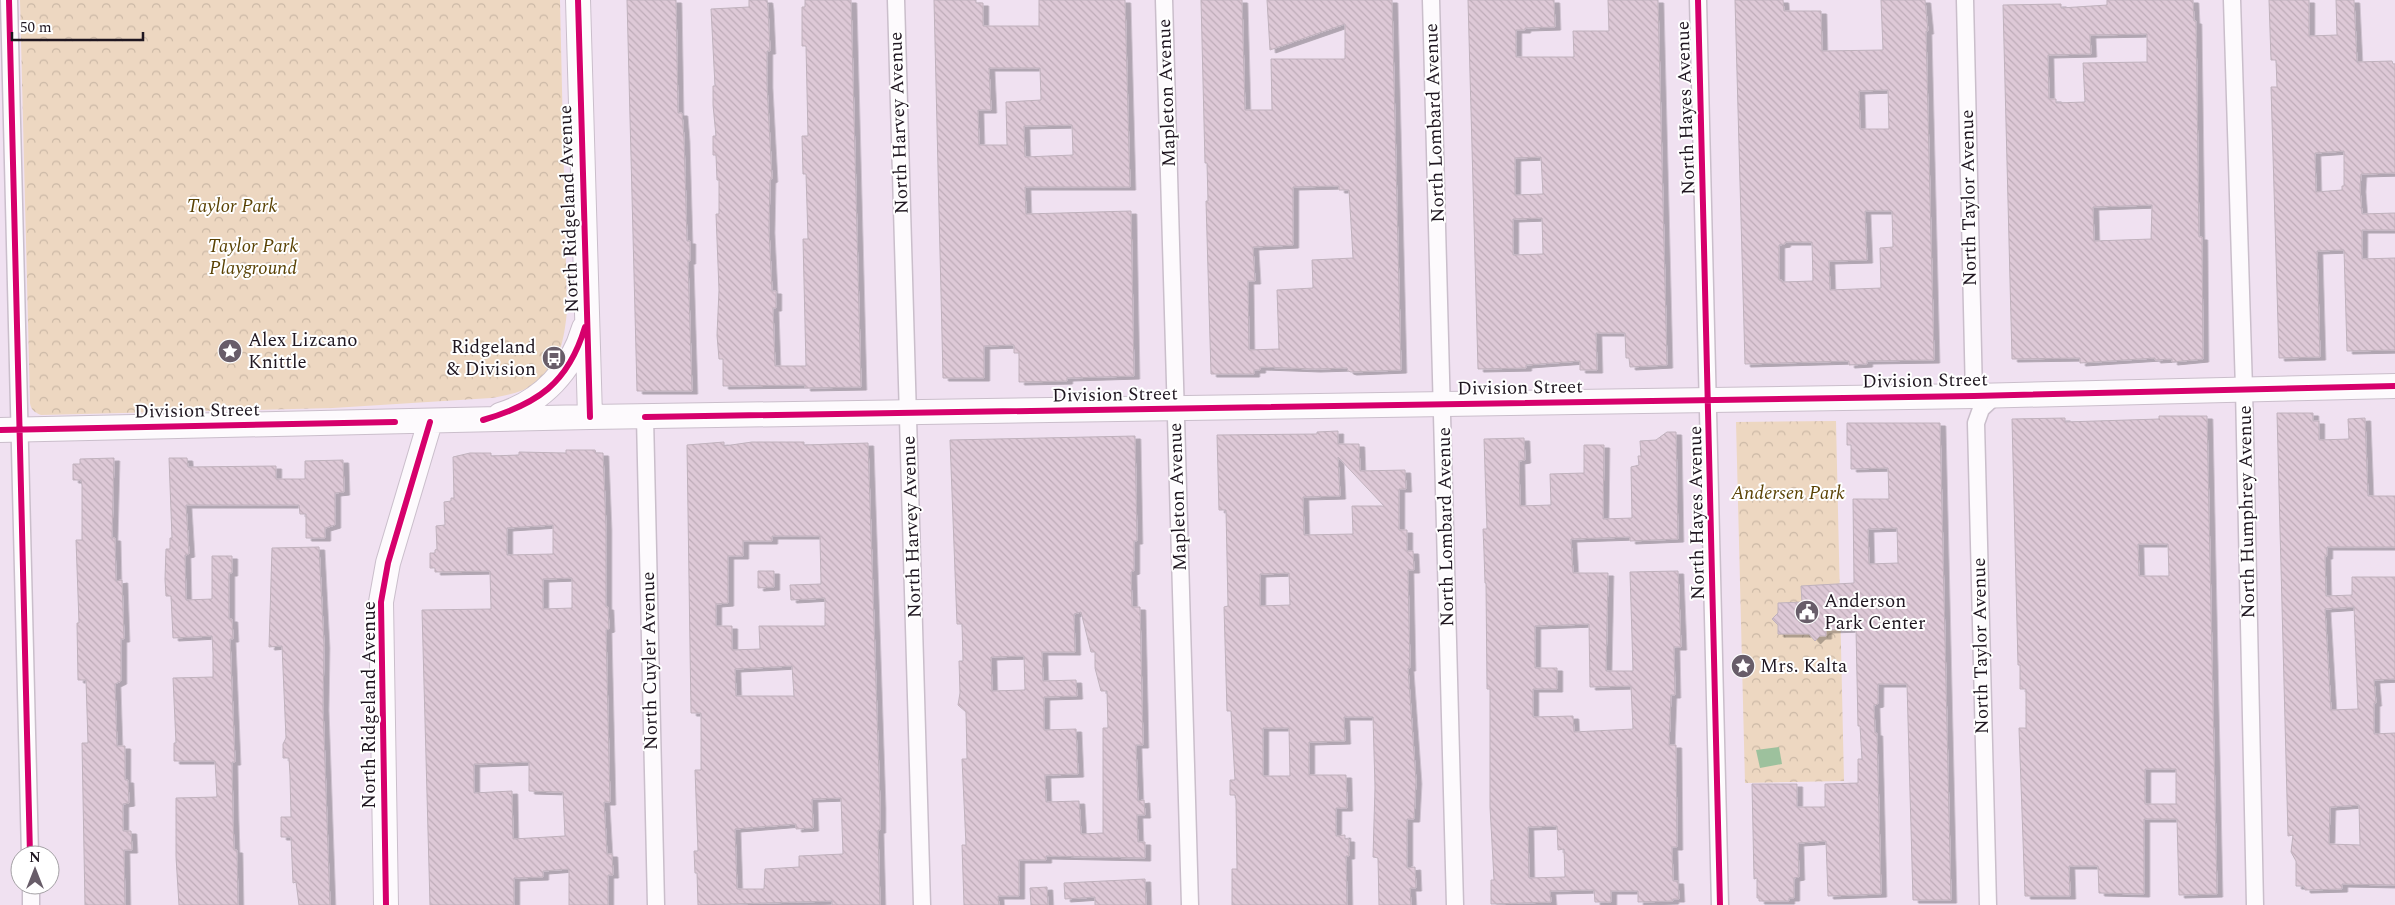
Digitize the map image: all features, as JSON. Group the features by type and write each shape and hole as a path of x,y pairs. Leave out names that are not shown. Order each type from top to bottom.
{"street":[{"path":"9,0 10,430 30,845"},
{"name":"North Ridgeland Avenue","path":"578,0 590,418"},
{"name":"North Harvey Avenue","path":"896,0 922,905"},
{"name":"Mapleton Avenue","path":"1164,0 1190,905"},
{"name":"North Lombard Avenue","path":"1431,0 1456,905"},
{"name":"North Hayes Avenue","path":"1698,0 1720,905"},
{"name":"North Taylor Avenue","path":"1965,0 1984,396 1976,423 1988,905"},
{"name":"North Humphrey Avenue","path":"2232,0 2245,419 2255,905"},
{"path":"483,420 516,410 540,397 563,374 581,339 587,317"},
{"name":"Division Street","path":"10,430 645,417 1984,396 2395,386"},
{"name":"North Cuyler Avenue","path":"645,417 656,905"},
{"name":"North Ridgeland Avenue","path":"386,905 381,602 388,563 430,422"}],"green space":[{"name":"Taylor Park","path":"20,0 560,0 567,311 561,346 556,360 548,372 539,381 526,389 491,398 333,408 41,415 35,412 30,403"},
{"name":"Andersen Park","path":"1836,421 1844,781 1745,783 1736,422"}],"shaded area":[{"path":"1779,747 1782,764 1760,768 1756,750"}],"building":[{"path":"627,0 676,0 678,113 682,113 687,241 690,241 690,261 688,261 692,391 637,391"},
{"path":"749,0 767,0 768,7 770,51 767,51 767,85 772,179 770,180 769,230 772,291 776,291 776,308 773,308 775,366 806,366 803,239 808,239 806,174 803,174 802,136 808,136 806,46 802,46 802,7 805,7 805,0 851,0 861,387 805,388 805,385 723,386 723,359 719,359 717,335 719,290 716,214 719,214 719,180 717,180 716,155 713,155 713,136 716,136 713,105 713,86 715,86 711,9 749,7"},
{"path":"934,0 976,0 976,3 983,3 983,26 1039,26 1039,0 1125,0 1130,187 1025,187 1026,214 1131,211 1134,376 1067,378 1067,381 1019,382 1019,353 1014,353 1014,345 984,346 984,378 943,378","holes":["989,68 1040,68 1041,100 1006,102 1007,145 979,145 978,110 991,110","1072,125 1073,155 1025,157 1024,126"]},
{"path":"1201,0 1242,0 1245,110 1272,110 1271,59 1345,59 1345,24 1270,50 1267,0 1392,0 1401,370 1351,372 1347,368 1260,367 1260,370 1254,370 1254,374 1211,374 1206,201 1208,201 1207,163 1205,163","holes":["1339,186 1339,190 1349,190 1353,258 1312,260 1313,288 1277,290 1279,349 1249,350 1248,281 1255,281 1253,247 1293,245 1293,187"]},
{"path":"1468,0 1554,0 1555,27 1516,30 1516,57 1574,57 1573,31 1609,31 1608,0 1658,0 1667,365 1630,367 1629,358 1626,358 1625,333 1596,333 1597,370 1580,370 1580,361 1526,365 1526,368 1478,369","holes":["1541,157 1543,194 1515,195 1515,158","1542,218 1543,254 1513,255 1513,219"]},
{"path":"1735,0 1783,0 1784,11 1821,11 1822,51 1883,50 1881,0 1925,0 1928,31 1926,31 1934,360 1867,361 1867,364 1849,365 1849,361 1745,364","holes":["1888,90 1889,129 1860,129 1859,91","1865,211 1892,211 1893,247 1880,248 1881,288 1830,290 1829,261 1867,260","1785,242 1812,242 1813,281 1782,282 1782,280 1779,280 1779,245 1785,244"]},
{"path":"2107,0 2193,0 2194,21 2196,21 2199,237 2202,237 2203,359 2172,362 2172,359 2155,360 2155,358 2080,363 2080,358 2012,359 2003,5 2061,4 2061,8 2107,5","holes":["2147,34 2147,62 2083,63 2085,102 2056,103 2056,99 2049,99 2048,55 2091,54 2090,35","2152,205 2151,239 2094,241 2093,207"]},
{"path":"2269,0 2309,0 2309,36 2337,35 2336,0 2354,0 2357,62 2392,61 2395,64 2395,173 2361,174 2360,189 2362,214 2395,213 2395,230 2362,230 2362,259 2395,258 2395,350 2347,351 2344,250 2317,251 2320,357 2279,358 2271,87 2277,87 2276,60 2271,60","holes":["2344,151 2344,186 2342,186 2342,190 2316,192 2315,153"]},
{"path":"2277,413 2313,413 2313,421 2319,421 2319,440 2349,439 2348,419 2365,418 2368,496 2395,496 2395,547 2327,547 2327,556 2325,556 2326,596 2352,595 2352,577 2395,577 2395,679 2374,680 2376,703 2374,703 2374,734 2395,733 2395,885 2342,884 2342,889 2305,890 2304,886 2296,886 2296,861 2291,852 2293,835 2288,836","holes":["2354,607 2358,709 2331,710 2325,609","2359,805 2360,845 2329,844 2330,807"]},
{"path":"2159,416 2207,416 2217,894 2179,895 2177,819 2144,819 2144,894 2099,893 2098,866 2069,866 2070,896 2025,896 2019,728 2026,728 2026,689 2020,689 2020,665 2018,665 2012,419 2065,418 2065,422 2159,419","holes":["2138,544 2168,544 2169,576 2139,576","2145,769 2176,769 2176,804 2145,804"]},
{"path":"1847,423 1940,423 1951,900 1913,900 1907,684 1878,684 1878,704 1874,705 1875,733 1877,733 1881,894 1828,896 1826,841 1798,843 1799,877 1794,878 1794,898 1789,898 1789,901 1759,901 1759,898 1757,898 1757,878 1754,879 1752,784 1797,784 1797,807 1825,807 1825,784 1858,783 1858,759 1862,759 1860,726 1858,726 1856,629 1826,630 1826,636 1820,636 1815,641 1809,634 1778,634 1778,625 1772,619 1778,613 1778,603 1802,602 1801,586 1854,583 1853,499 1889,499 1888,468 1851,469 1851,445 1847,445","holes":["1897,528 1898,563 1869,564 1868,529"]},
{"path":"1338,431 1338,444 1359,444 1360,471 1405,470 1406,489 1399,489 1399,530 1407,530 1407,551 1413,551 1414,570 1408,570 1410,668 1408,668 1416,781 1414,819 1407,819 1407,868 1415,867 1416,888 1410,888 1411,905 1379,905 1378,858 1373,857 1375,787 1373,717 1344,717 1345,741 1309,742 1309,775 1346,775 1347,808 1336,808 1336,836 1345,835 1345,839 1349,839 1349,856 1346,856 1347,905 1232,905 1232,869 1237,869 1236,800 1235,795 1230,795 1230,780 1235,780 1231,711 1227,711 1224,607 1228,606 1226,510 1219,510 1217,435 1317,434 1317,432","holes":["1338,457 1384,506 1352,506 1353,534 1304,535 1303,497 1340,496","1289,573 1290,605 1260,606 1260,574","1263,728 1289,728 1290,776 1263,776"]},
{"path":"1667,432 1676,432 1678,539 1630,541 1630,537 1571,539 1573,573 1608,573 1606,671 1633,671 1630,572 1678,571 1681,647 1674,647 1675,695 1671,695 1669,745 1676,745 1677,847 1672,847 1673,881 1678,881 1679,899 1673,899 1673,901 1638,902 1638,891 1611,891 1611,902 1595,902 1594,890 1550,891 1551,902 1491,904 1491,880 1494,880 1490,807 1490,689 1487,689 1486,583 1483,529 1487,529 1484,439 1524,438 1525,460 1519,461 1520,506 1551,505 1550,474 1584,473 1584,445 1604,445 1603,519 1632,518 1631,467 1639,465 1638,456 1641,456 1640,441 1656,440","holes":["1589,624 1590,687 1631,686 1633,729 1574,732 1573,716 1533,717 1533,689 1557,689 1557,668 1535,668 1535,626","1557,826 1558,850 1564,849 1565,877 1529,878 1528,827"]},
{"path":"1135,436 1137,541 1134,541 1134,571 1131,572 1132,607 1140,607 1143,745 1136,745 1138,801 1144,800 1145,815 1137,815 1138,842 1145,842 1145,858 1046,856 1046,860 1019,860 1019,896 998,896 999,905 964,905 962,845 966,845 962,759 967,759 966,712 958,705 960,693 959,661 963,661 962,624 957,624 950,440","holes":["1081,612 1091,652 1095,652 1095,668 1101,691 1107,691 1108,728 1103,728 1103,833 1081,834 1079,801 1046,802 1045,775 1078,774 1076,729 1044,730 1044,697 1077,696 1076,680 1043,681 1042,652 1075,652 1074,614","1024,656 1025,690 992,691 991,657"]},
{"path":"724,442 724,446 752,442 804,442 804,445 868,443 880,805 880,830 878,830 880,905 832,905 832,901 698,905 694,851 698,851 695,770 701,770 701,713 691,713 687,445","holes":["772,536 820,536 821,584 790,585 791,600 825,598 825,626 759,626 760,649 732,650 732,626 716,626 716,604 728,603 728,556 743,556 743,541 772,541","792,666 794,696 736,696 735,669","841,798 843,854 799,856 799,867 765,869 764,889 737,889 735,829 796,824 796,829 813,828 812,799"]},
{"path":"566,450 595,450 596,453 603,453 606,527 606,607 608,607 609,629 606,630 610,802 604,802 607,854 612,854 613,875 608,875 608,905 569,905 569,869 543,871 543,877 514,878 514,905 430,905 422,610 491,609 490,571 435,572 435,568 430,568 430,553 435,553 437,549 436,526 445,525 444,502 451,501 451,498 454,498 453,457 470,453 491,453 491,456 519,455 519,452 566,453","holes":["553,525 553,554 507,555 507,528","572,578 572,608 543,609 543,579","529,762 529,791 563,792 565,836 513,839 512,791 474,793 474,764"]},
{"path":"114,458 112,538 115,538 116,581 122,580 124,639 121,639 121,681 115,684 117,746 125,746 125,780 128,780 129,803 123,804 123,831 131,831 132,850 124,850 125,905 85,905 82,743 88,743 86,680 78,680 77,623 79,623 76,540 82,540 82,485 81,480 73,480 73,464 80,464 80,459"},
{"path":"169,458 187,458 188,467 276,466 276,479 305,479 305,461 343,460 344,492 335,493 335,525 325,528 325,538 306,538 306,514 300,514 299,505 186,505 189,554 185,555 186,600 212,599 212,556 232,556 232,573 229,573 229,619 232,619 233,639 230,639 235,762 232,762 233,818 234,850 237,850 238,905 179,905 176,857 176,798 217,797 215,761 174,761 174,743 176,743 173,678 213,677 213,653 212,636 173,638 171,596 166,596 165,579 166,549 170,549 170,538 172,538"},
{"path":"319,547 324,645 323,707 330,905 299,905 296,882 293,883 291,837 281,837 281,817 291,817 290,775 289,758 283,758 283,744 286,738 282,646 269,647 272,548"},
{"path":"758,571 774,571 774,587 758,588"},
{"path":"1145,879 1146,905 1095,905 1095,897 1065,899 1064,883"},
{"path":"1047,887 1048,905 1031,905 1030,888"}],"cycle path":[{"path":"9,0 30,845"},
{"path":"578,0 590,417"},
{"path":"1698,0 1720,905"},
{"path":"483,420 519,407 535,399 548,389 569,363 578,347 585,327"},
{"path":"645,417 1974,396 2395,386"},
{"path":"0,430 395,422"},
{"path":"386,905 381,602 388,563 430,422"}],"place":[{"name":"Alex Lizcano Knittle","path":"230,351"},
{"name":"Ridgeland & Division","path":"554,358"},
{"name":"Anderson Park Center","path":"1807,612"},
{"name":"Mrs. Kalta","path":"1743,666"}],"park label":[{"name":"Taylor Park Playground","path":"253,257"}]}
